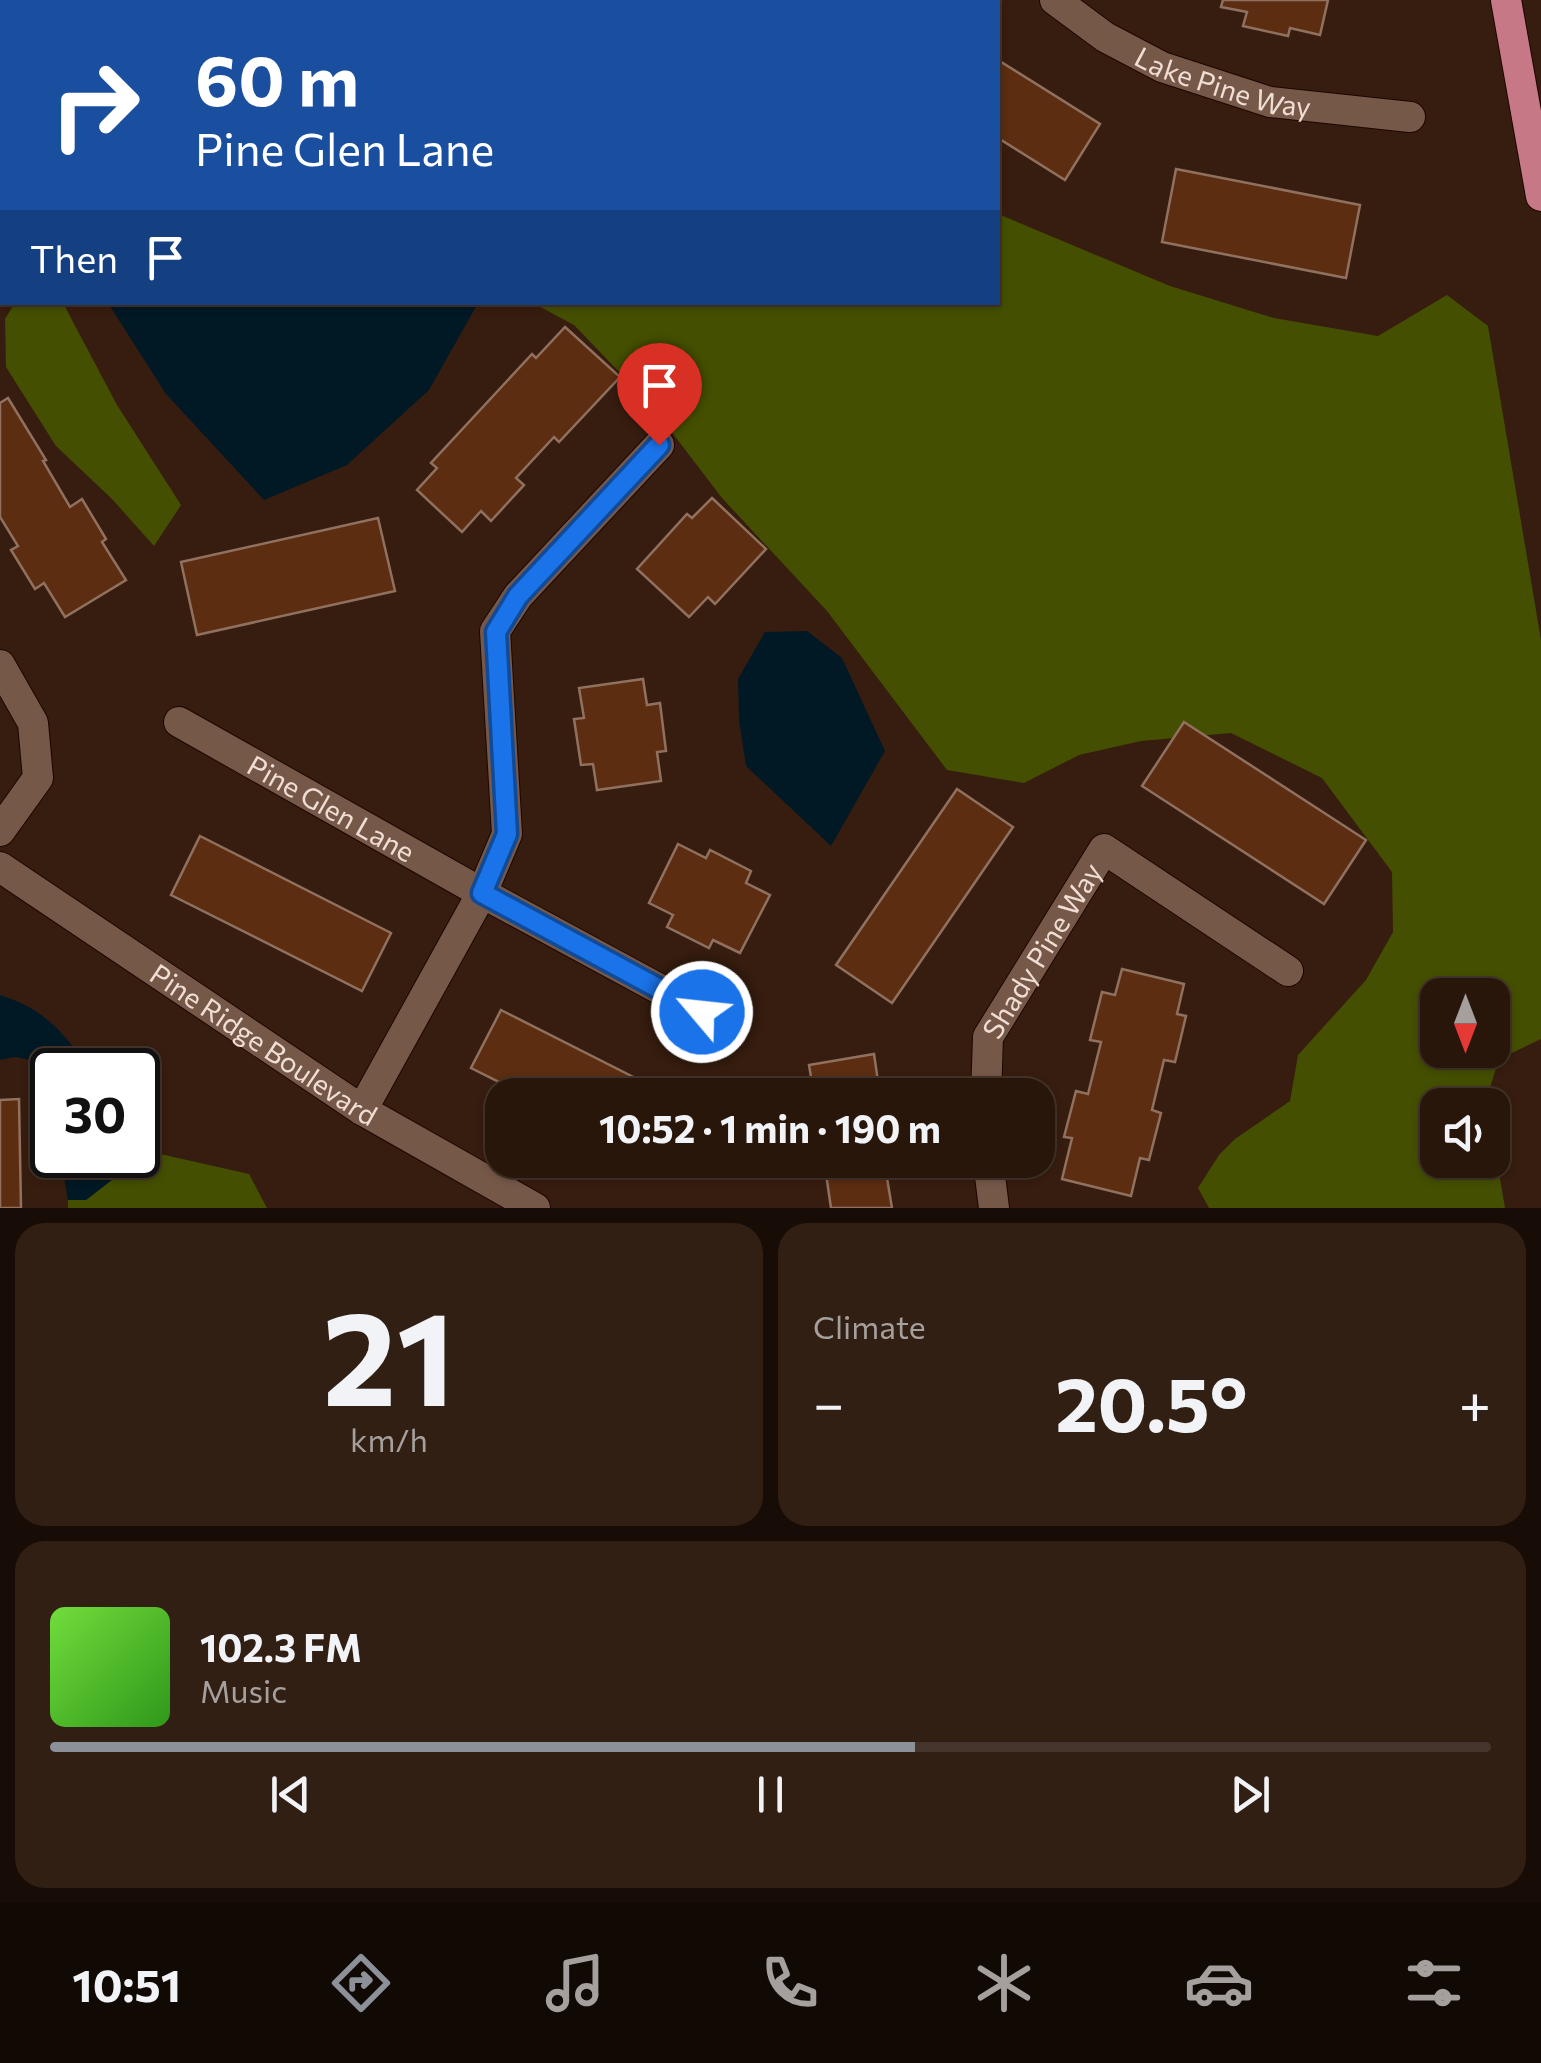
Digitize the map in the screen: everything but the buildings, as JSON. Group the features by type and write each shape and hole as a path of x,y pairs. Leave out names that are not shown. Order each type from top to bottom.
{"main road":[{"path":"1506,0 1541,196"}],"street":[{"name":"Lake Pine Way","path":"1055,0 1105,37 1162,67 1270,102 1410,117"},
{"path":"362,1110 482,893 507,834 496,632 518,596 659,445"},
{"path":"0,665 32,723 38,778 0,831"},
{"name":"Pine Glen Lane","path":"179,722 702,1012"},
{"name":"Shady Pine Way","path":"987,1078 988,1038 1104,849 1288,971"},
{"name":"Pine Ridge Boulevard","path":"0,867 362,1110 535,1208"},
{"path":"990,1178 994,1208"}],"green space":[{"path":"1000,215 1170,286 1274,318 1378,336 1447,295 1488,326 1541,640 1541,1039 1510,1054 1510,978 1420,978 1420,1068 1496,1068 1490,1088 1420,1088 1420,1178 1500,1178 1505,1208 1209,1208 1198,1188 1219,1155 1235,1139 1290,1101 1298,1055 1366,980 1393,932 1392,872 1322,778 1231,733 1141,741 1079,755 1024,783 947,770 827,611 722,498 651,405 574,325 537,305 1000,305"},
{"path":"14,305 64,305 117,405 181,505 154,546 56,446 6,367 5,319"},
{"path":"160,1154 249,1174 267,1208 68,1208 68,1200 86,1200 114,1178 160,1178"}],"water":[{"path":"109,305 477,305 429,390 347,465 264,500 166,394"},
{"path":"807,631 842,658 885,751 831,846 746,766 739,720 738,679 765,632"},
{"path":"0,995 42,1015 74,1048 30,1048 30,1060 0,1060"},
{"path":"64,1178 115,1178 86,1200 68,1200"}],"route":[{"path":"659,445 518,596 496,632 507,834 482,893 702,1012"}]}
